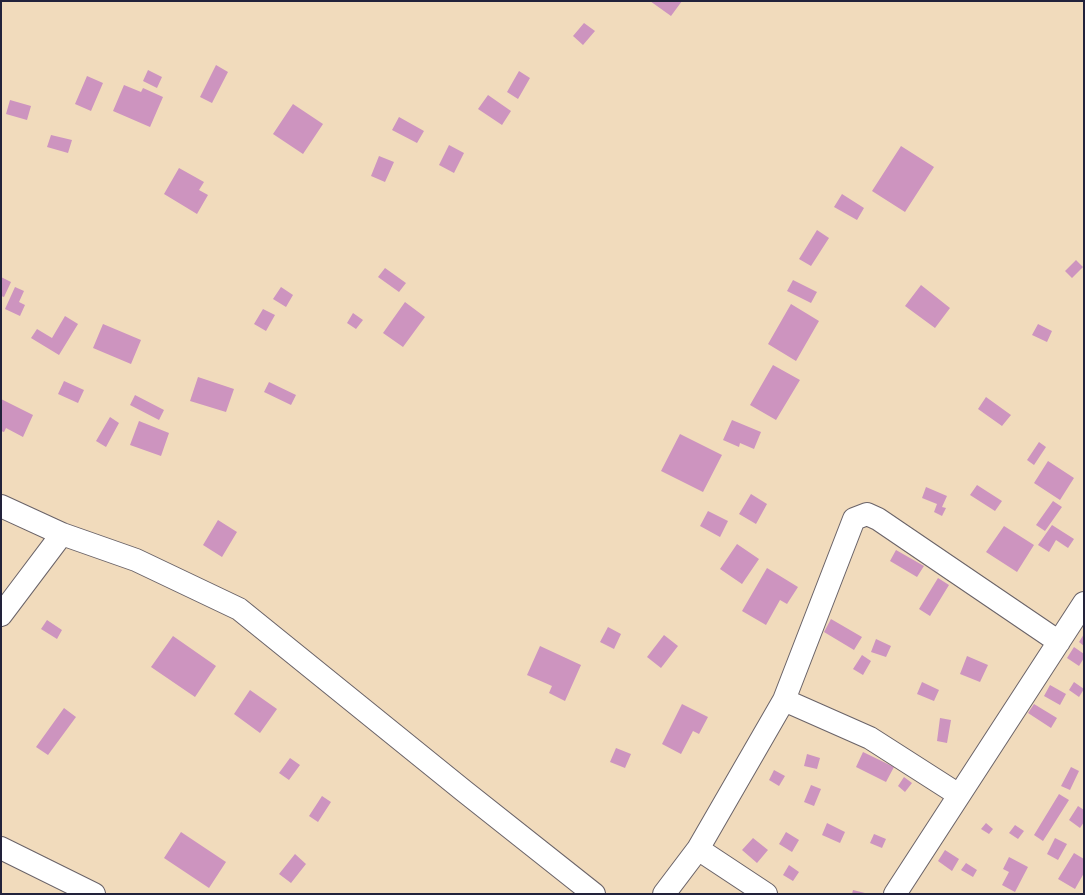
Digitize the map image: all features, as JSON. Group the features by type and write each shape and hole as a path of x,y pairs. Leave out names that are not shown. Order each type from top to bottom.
{"street":[{"path":"1,506 62,534 136,560 239,609 594,894"},
{"path":"664,894 698,849 784,700 854,519 867,514 878,519 1059,642"},
{"path":"1,615 62,534"},
{"path":"895,894 1084,603"},
{"path":"784,700 870,738 959,795"},
{"path":"1,848 94,894"},
{"path":"698,849 766,894"}],"building":[{"path":"650,1 682,1 671,16"},
{"path":"584,23 595,31 583,45 573,36"},
{"path":"216,65 228,72 212,103 200,97"},
{"path":"148,70 162,77 157,88 143,81"},
{"path":"519,71 530,78 518,99 507,92"},
{"path":"87,76 103,83 91,111 75,104"},
{"path":"124,85 141,92 143,88 163,97 150,127 113,111"},
{"path":"488,95 511,111 502,125 478,109"},
{"path":"10,100 31,106 27,120 6,114"},
{"path":"293,104 323,124 303,154 273,134"},
{"path":"399,117 424,131 417,143 392,130"},
{"path":"51,135 72,140 68,153 47,147"},
{"path":"449,145 464,153 454,173 439,165"},
{"path":"901,146 934,167 905,212 872,191"},
{"path":"379,156 394,162 385,182 371,176"},
{"path":"179,168 204,182 199,190 208,195 197,214 164,194"},
{"path":"842,194 864,208 857,220 834,207"},
{"path":"817,230 829,238 811,266 799,259"},
{"path":"1076,260 1083,267 1072,278 1065,271"},
{"path":"385,268 406,283 399,292 378,277"},
{"path":"1,277 11,282 4,297 1,296"},
{"path":"793,280 817,292 811,303 787,291"},
{"path":"921,285 950,308 935,328 905,306"},
{"path":"15,287 24,291 19,302 25,305 20,316 5,309"},
{"path":"281,287 293,295 286,307 273,299"},
{"path":"405,302 425,317 403,347 383,333"},
{"path":"791,304 819,321 796,361 768,344"},
{"path":"263,309 275,315 266,331 254,324"},
{"path":"353,313 363,320 356,329 347,323"},
{"path":"65,316 78,324 59,355 31,338 37,329 52,338"},
{"path":"103,324 141,340 131,364 93,348"},
{"path":"1038,324 1052,331 1047,342 1032,335"},
{"path":"773,365 800,380 776,420 750,405"},
{"path":"198,377 234,389 226,412 190,401"},
{"path":"64,381 84,390 78,403 58,394"},
{"path":"269,382 296,395 291,405 264,392"},
{"path":"135,395 164,410 159,420 130,405"},
{"path":"986,397 1011,415 1002,426 978,409"},
{"path":"1,399 33,415 23,437 6,428 4,432 1,431"},
{"path":"110,417 119,423 106,447 96,441"},
{"path":"732,420 761,432 754,449 740,443 739,447 723,440"},
{"path":"139,421 169,433 161,456 130,445"},
{"path":"680,434 722,455 703,492 661,471"},
{"path":"1039,442 1046,447 1034,465 1027,460"},
{"path":"1048,461 1074,478 1060,500 1034,483"},
{"path":"977,485 1002,501 995,511 970,495"},
{"path":"926,487 947,496 942,507 946,508 942,516 934,512 937,504 922,498"},
{"path":"751,494 767,504 756,524 739,514"},
{"path":"1053,501 1062,507 1045,531 1036,525"},
{"path":"708,511 728,521 720,537 700,526"},
{"path":"218,520 237,532 222,557 203,545"},
{"path":"1052,525 1074,539 1068,548 1056,540 1049,552 1038,545"},
{"path":"1004,526 1034,545 1017,572 986,552"},
{"path":"737,544 759,559 742,584 720,569"},
{"path":"896,550 924,566 917,577 890,561"},
{"path":"767,568 798,587 787,604 780,600 766,625 742,611"},
{"path":"938,578 949,585 930,616 919,609"},
{"path":"831,619 862,637 854,650 824,632"},
{"path":"47,620 62,630 57,639 41,629"},
{"path":"608,627 621,634 614,649 600,642"},
{"path":"1084,634 1084,646 1079,642"},
{"path":"664,635 678,646 661,668 647,657"},
{"path":"173,636 216,666 195,697 151,667"},
{"path":"876,639 891,646 886,657 871,652"},
{"path":"540,646 581,665 565,701 549,693 552,686 527,675"},
{"path":"1074,647 1084,654 1084,658 1079,666 1067,658"},
{"path":"862,655 871,661 863,675 853,669"},
{"path":"967,656 988,665 980,682 960,674"},
{"path":"922,682 939,690 934,701 917,694"},
{"path":"1074,682 1084,689 1079,697 1069,690"},
{"path":"1050,685 1066,694 1060,705 1044,696"},
{"path":"250,690 277,709 260,733 234,714"},
{"path":"682,704 708,717 699,734 693,731 681,754 662,744"},
{"path":"1034,704 1057,718 1051,728 1028,713"},
{"path":"64,708 76,717 48,755 36,747"},
{"path":"940,718 951,720 947,743 937,741"},
{"path":"616,748 631,754 625,768 610,762"},
{"path":"863,752 894,767 886,782 856,767"},
{"path":"807,754 820,758 817,769 804,766"},
{"path":"290,758 300,765 289,780 279,773"},
{"path":"1071,767 1079,771 1070,790 1061,786"},
{"path":"774,770 785,776 779,786 769,780"},
{"path":"904,777 912,783 905,792 898,786"},
{"path":"811,785 821,789 814,806 804,802"},
{"path":"1059,794 1069,800 1043,841 1034,835"},
{"path":"322,796 331,802 318,822 309,816"},
{"path":"1078,806 1084,810 1084,822 1080,828 1069,820"},
{"path":"827,823 845,832 840,843 822,835"},
{"path":"986,823 993,829 989,834 981,829"},
{"path":"1015,825 1024,831 1018,839 1009,833"},
{"path":"181,832 226,862 209,888 164,858"},
{"path":"786,832 799,840 792,852 779,844"},
{"path":"874,834 886,839 882,848 870,843"},
{"path":"753,838 768,850 757,863 742,850"},
{"path":"1055,838 1067,844 1058,860 1047,854"},
{"path":"945,850 959,859 952,871 938,861"},
{"path":"1074,853 1084,859 1084,873 1075,889 1058,879"},
{"path":"295,854 306,864 291,883 279,874"},
{"path":"1009,857 1028,867 1015,892 1002,885 1009,872 1003,869"},
{"path":"966,863 977,870 973,877 961,870"},
{"path":"789,865 799,872 793,881 783,875"},
{"path":"853,890 865,893 865,894 852,894"}]}
